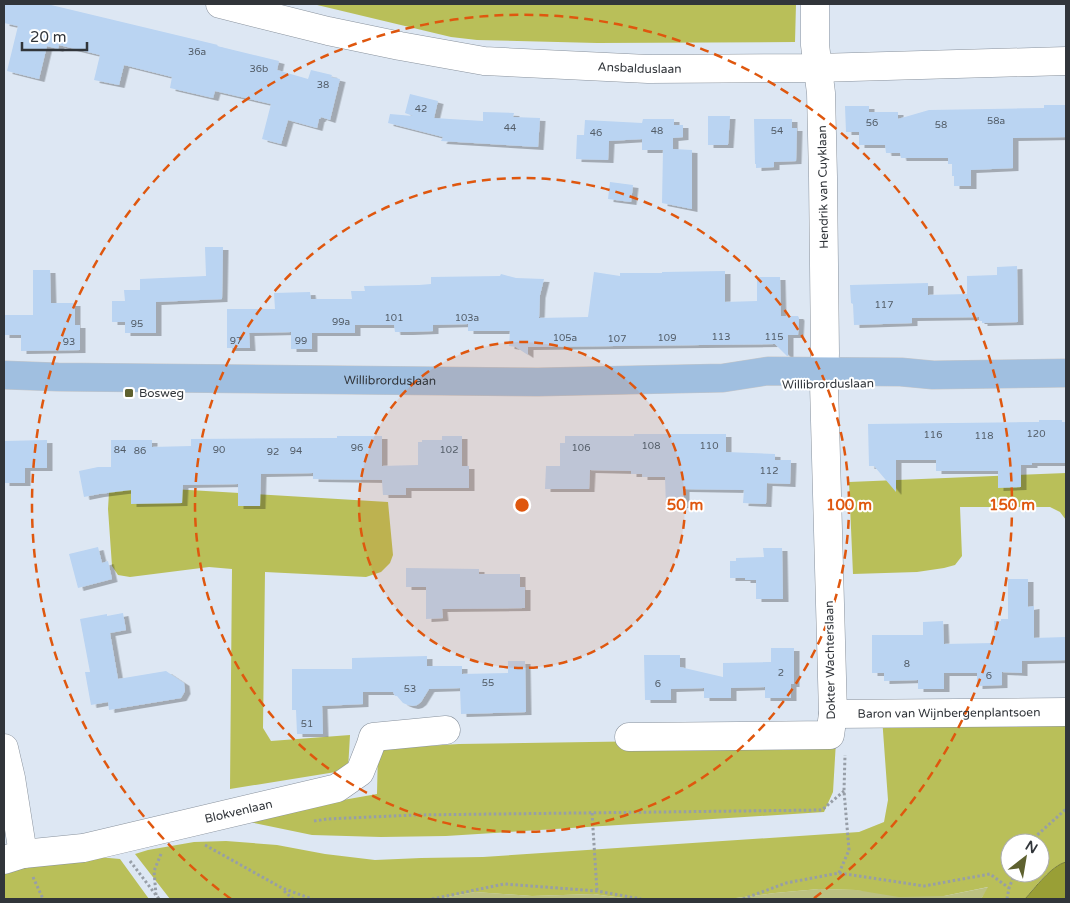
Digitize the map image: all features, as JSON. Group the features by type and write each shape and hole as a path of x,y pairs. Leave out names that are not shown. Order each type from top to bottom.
{"main road":[{"name":"Willibrorduslaan","path":"4,375 538,382 723,378 768,371 824,377 901,372 933,375 1066,374"},
{"name":"Willibrorduslaan","path":"4,391 10,391 58,377"}],"street":[{"name":"Ansbalduslaan","path":"220,4 328,31 484,61 648,69 817,68 1066,61"},
{"name":"Hendrik van Cuyklaan","path":"815,4 815,46 822,93 824,377"},
{"name":"Dokter Wachterslaan","path":"629,737 830,735 833,714 824,377"},
{"name":"Baron van Wijnbergenplantsoen","path":"833,714 1066,712"},
{"name":"Blokvenlaan","path":"13,857 83,848 337,788 360,772 373,737 446,730"},
{"path":"4,748 11,778 13,857"}],"path":[{"path":"308,822 327,819 405,816 822,810 844,791 849,850 839,872"},
{"path":"1039,833 1066,809"},
{"path":"592,813 597,891"},
{"path":"201,843 282,888 312,899"},
{"path":"158,898 154,870 161,853"},
{"path":"126,854 158,898"},
{"path":"743,899 786,883 839,872 924,886 990,874 1009,888"},
{"path":"1007,899 1011,883"},
{"path":"432,899 504,884 597,891 641,899"},
{"path":"282,888 292,899"}],"shaded area":[{"path":"313,4 796,4 795,42 597,43 477,40 451,37"},
{"path":"1066,473 1066,520 1060,512 1050,507 960,507 962,556 955,565 917,572 853,574 849,482"},
{"path":"122,486 388,502 393,555 390,563 381,572 366,577 265,572 263,728 271,741 350,735 348,770 230,789 232,569 209,567 130,577 118,575 112,566 108,509 109,492"},
{"path":"1066,716 1066,862 1050,871 1050,833 1000,833 1000,883 1038,883 1025,899 981,899 988,887 944,896 899,897 856,890 819,889 728,899 631,899 593,894 532,896 475,892 436,899 170,899 135,854 194,842 226,841 277,845 325,854 375,860 483,857 859,832 884,822 888,800 882,717"},
{"path":"836,741 833,792 824,812 446,836 312,835 235,819 377,794 378,749 459,744"},
{"path":"98,857 120,859 149,899 4,899 4,870"},
{"path":"1066,862 1066,899 1025,899 1039,883 1050,883 1050,872 1060,864"},
{"path":"989,887 981,899 728,899 819,889 944,896"},
{"path":"475,892 532,896 593,894 631,899 436,899"}],"building":[{"path":"4,4 47,4 279,61 277,70 308,79 311,70 332,75 331,77 340,79 330,120 321,117 317,128 288,120 281,144 262,139 271,104 215,91 213,98 170,88 172,77 124,65 119,85 94,80 100,55 59,45 58,49 47,46 39,79 7,71 18,26 4,23"},
{"path":"410,94 438,101 434,118 483,121 483,112 514,113 513,117 540,118 538,147 441,141 443,137 388,123 390,114 413,116 405,113"},
{"path":"1044,105 1066,105 1066,137 1013,138 1013,168 971,170 971,186 954,186 952,164 948,164 948,158 901,158 900,153 886,153 885,145 859,145 859,132 846,132 845,106 869,106 869,112 898,112 898,119 929,110 1044,108"},
{"path":"708,116 730,116 728,145 708,145"},
{"path":"643,119 674,119 674,125 683,125 683,137 673,138 673,149 692,150 692,209 662,203 663,150 642,150 642,139 609,141 608,160 576,159 577,135 584,135 585,120 642,123"},
{"path":"754,119 792,119 792,128 797,128 796,161 774,162 774,167 756,168"},
{"path":"610,182 633,185 631,202 608,199"},
{"path":"205,247 223,247 222,299 156,302 156,333 125,333 125,322 112,322 112,301 125,301 124,290 140,290 140,279 206,276"},
{"path":"1017,266 1018,322 982,323 982,321 979,321 979,317 912,318 912,323 854,325 850,285 928,283 928,295 967,294 967,276 997,275 997,267"},
{"path":"33,270 50,270 51,303 75,303 75,325 80,325 80,350 21,351 21,335 4,335 4,315 33,315"},
{"path":"725,271 725,302 757,301 757,277 780,277 781,316 798,316 799,318 798,335 788,335 788,356 775,344 528,347 528,355 516,347 509,346 510,331 468,331 468,324 433,325 433,331 408,332 395,332 394,325 355,325 355,333 312,333 312,349 291,349 291,332 249,333 250,348 227,348 227,309 275,309 274,293 310,292 311,299 352,299 351,291 365,291 364,286 431,284 431,277 500,276 501,274 516,278 544,279 540,295 539,318 588,317 594,272 620,276 620,273"},
{"path":"1039,420 1062,420 1062,422 1066,422 1066,463 1032,463 1032,465 1021,465 1021,487 998,488 998,471 936,471 936,460 896,460 896,492 874,466 869,466 868,424 1039,422"},
{"path":"634,434 726,434 726,452 775,454 775,460 791,460 790,484 767,483 766,504 743,503 744,490 684,489 684,505 666,506 665,477 642,477 642,474 631,474 631,471 590,470 589,489 545,489 546,466 560,466 560,443 565,443 565,436 634,436"},
{"path":"337,436 382,436 382,466 418,465 418,442 422,442 422,440 442,440 442,436 462,436 462,466 469,466 469,488 406,488 406,495 383,495 382,480 313,479 313,473 261,474 260,506 238,506 238,484 183,485 182,503 131,504 131,490 84,497 79,471 98,467 111,467 111,440 152,440 152,447 191,446 191,439 337,438"},
{"path":"47,440 47,468 25,468 25,483 4,483 4,441"},
{"path":"98,547 102,563 108,561 112,579 78,588 69,554"},
{"path":"763,548 782,548 783,599 756,599 756,580 730,578 730,561 736,561 736,558 764,557"},
{"path":"406,568 479,569 479,574 520,574 520,587 525,587 525,608 442,609 443,618 426,619 426,587 406,587"},
{"path":"1008,579 1028,579 1028,607 1034,606 1034,638 1066,637 1066,660 1022,661 1022,673 1002,672 1002,685 977,686 977,673 944,673 944,689 918,689 918,680 884,681 884,673 872,673 872,635 923,635 923,622 943,621 944,644 994,643 994,621 1008,619"},
{"path":"123,613 126,630 110,633 118,679 166,671 184,683 185,691 181,698 109,710 108,702 91,705 85,672 90,672 80,619"},
{"path":"771,648 794,648 794,684 791,684 791,698 765,698 765,687 731,688 731,698 704,698 704,688 671,689 671,700 645,700 644,655 680,655 680,667 723,677 723,663 771,662"},
{"path":"427,656 427,666 462,666 462,674 508,673 508,661 525,661 526,712 461,714 460,688 429,689 421,702 413,706 403,703 393,692 363,692 363,704 322,706 323,734 297,734 296,710 292,710 292,669 352,669 352,658"}],"place":[{"name":"Bosweg","path":"129,393"}]}
